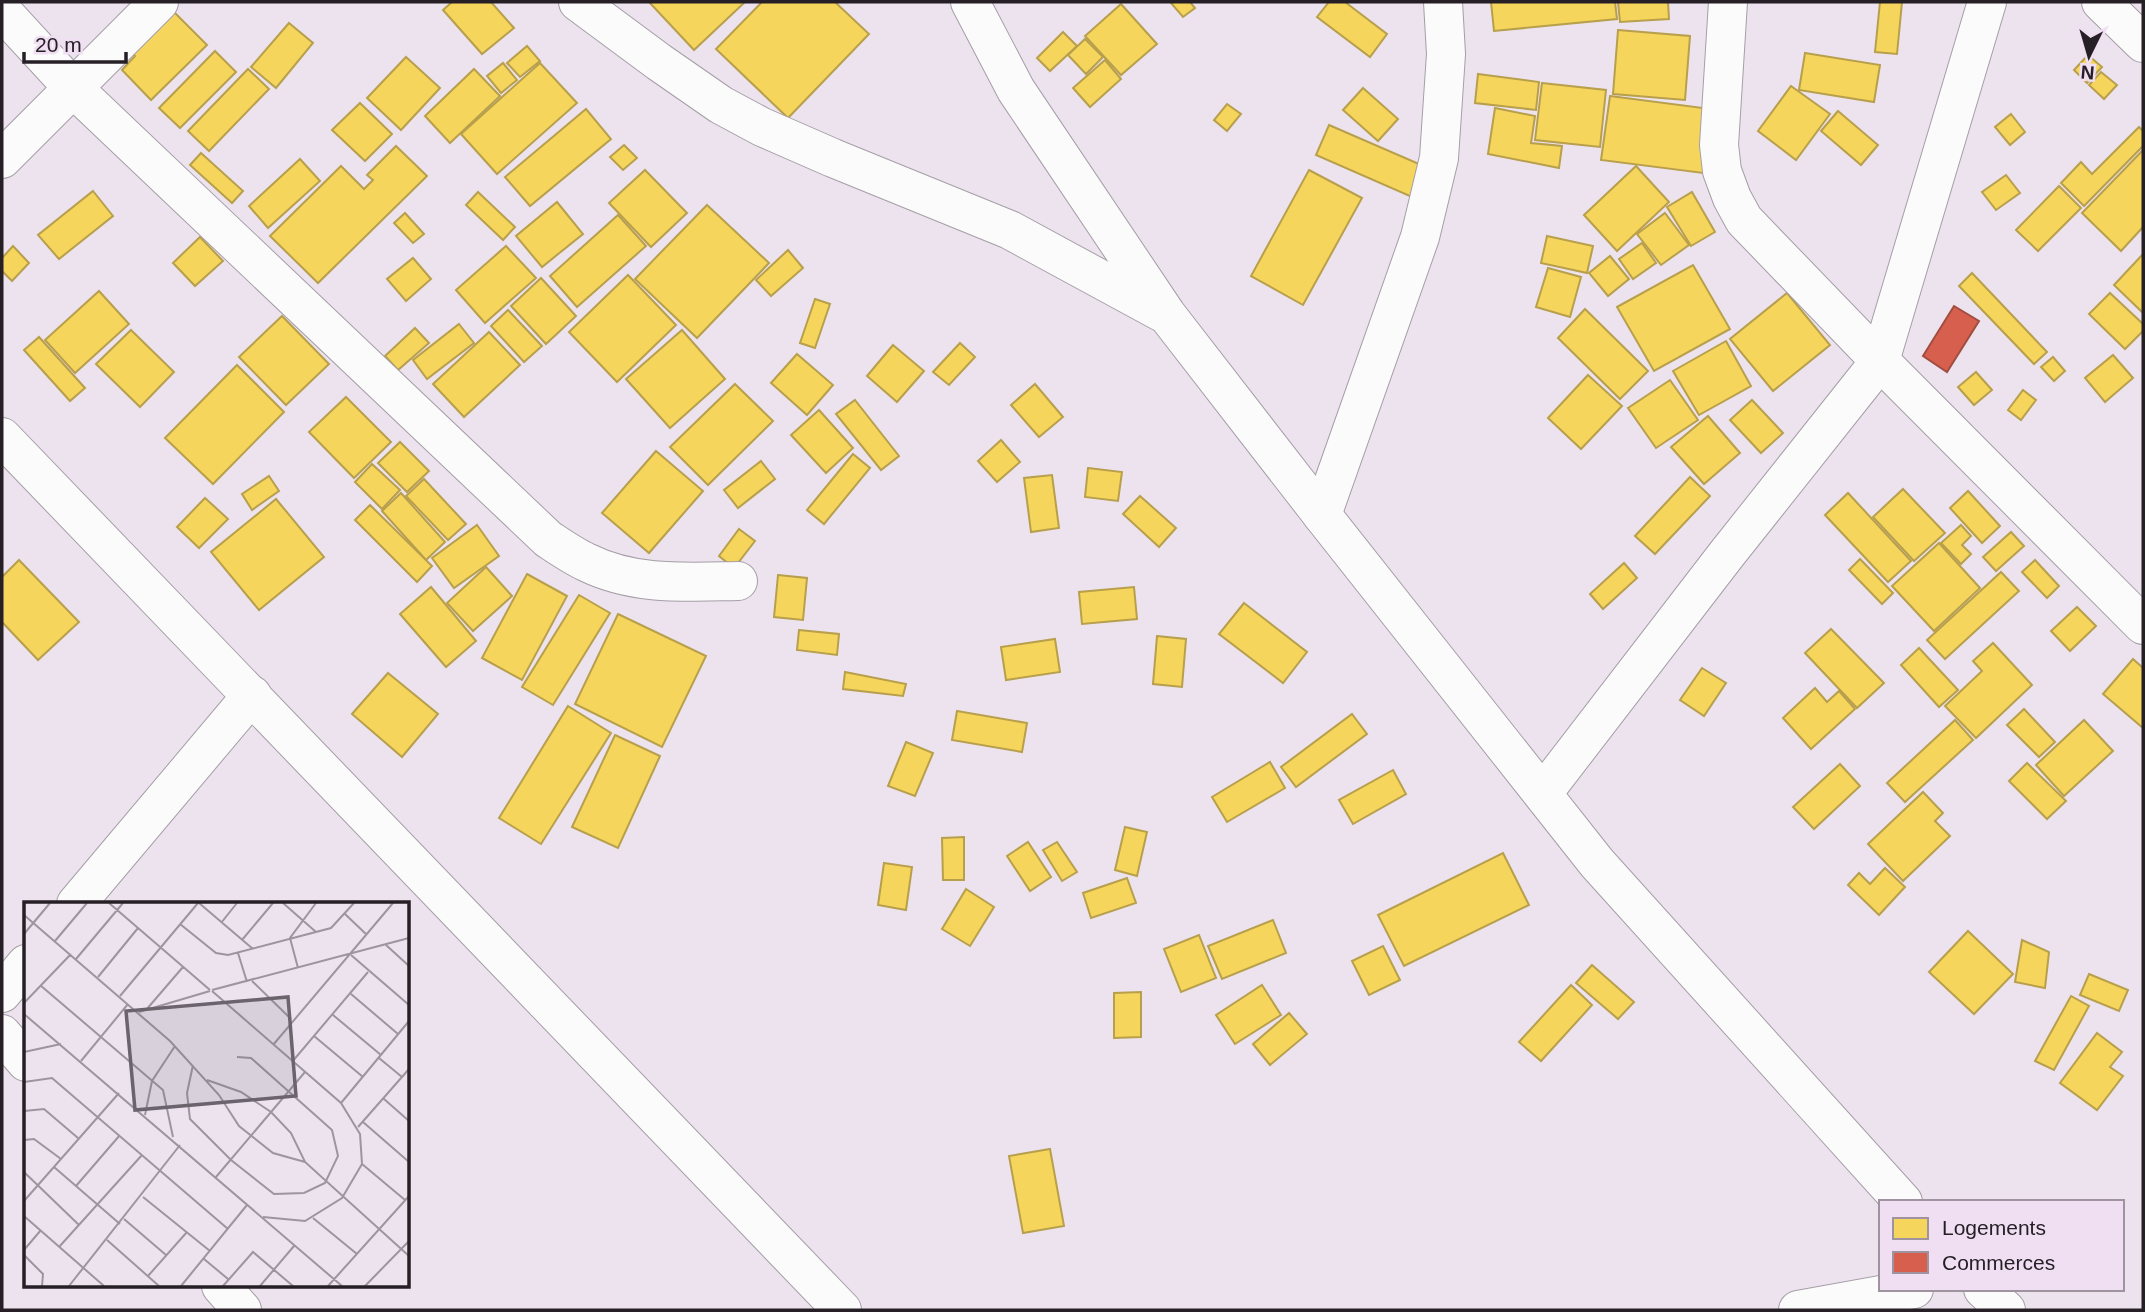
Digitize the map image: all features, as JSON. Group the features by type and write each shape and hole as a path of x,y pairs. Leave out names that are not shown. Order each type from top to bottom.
{"street":[{"path":"2,159 159,2"},
{"path":"578,2 720,105 833,158 1010,230 1167,315"},
{"path":"970,2 1016,90 1167,315 1322,515 1598,863 1901,1200"},
{"path":"1322,515 1420,237 1439,158 1446,54 1443,2"},
{"path":"1728,2 1718,145 1722,171 1744,220 2143,625"},
{"path":"1543,793 1880,361 1987,2"},
{"path":"2101,2 2143,43"},
{"path":"2,11 72,87 548,540 586,563 623,576 661,582 738,581"},
{"path":"6,448 252,695 842,1310"},
{"path":"78,902 252,695"},
{"path":"2,993 24,966"},
{"path":"2,1034 24,1060"},
{"path":"223,1288 242,1310"},
{"path":"1985,1291 2006,1310"},
{"path":"1798,1310 1891,1298"}],"building: Logements":[{"path":"452,2 491,2 514,28 482,54 443,10"},
{"path":"649,2 745,2 694,50"},
{"path":"762,2 835,2 869,34 788,118 716,49"},
{"path":"1190,2 1195,8 1183,17 1171,3"},
{"path":"1329,2 1345,2 1387,34 1370,57 1317,17"},
{"path":"1491,2 1615,2 1617,19 1494,31"},
{"path":"1618,2 1668,2 1669,19 1620,22"},
{"path":"1880,2 1902,2 1897,54 1875,52"},
{"path":"1121,4 1157,44 1121,75 1085,36"},
{"path":"173,11 207,45 151,100 122,70 135,56 131,52"},
{"path":"289,23 313,43 276,88 251,67"},
{"path":"1618,30 1690,36 1685,100 1613,94"},
{"path":"1063,32 1077,46 1050,71 1037,58"},
{"path":"1085,39 1103,57 1086,74 1068,55"},
{"path":"527,46 540,61 520,77 507,63"},
{"path":"215,51 236,72 180,128 159,108"},
{"path":"1805,53 1880,65 1874,102 1799,90"},
{"path":"2088,55 2102,67 2087,83 2074,70"},
{"path":"406,57 440,88 401,130 367,98"},
{"path":"1105,60 1121,79 1090,107 1073,88"},
{"path":"503,63 517,80 501,93 487,76"},
{"path":"540,63 577,103 497,174 461,134"},
{"path":"248,69 269,89 209,151 188,131"},
{"path":"474,69 500,96 450,143 425,116"},
{"path":"2101,72 2117,85 2104,99 2089,85"},
{"path":"1478,74 1539,82 1536,110 1475,103"},
{"path":"1542,83 1606,90 1600,147 1535,140"},
{"path":"1791,86 1830,114 1796,160 1758,131"},
{"path":"1363,88 1398,119 1378,141 1343,110"},
{"path":"1610,96 1711,109 1703,173 1601,160"},
{"path":"360,103 392,134 365,161 332,130"},
{"path":"1227,104 1241,114 1227,131 1214,120"},
{"path":"1495,108 1535,116 1531,143 1562,146 1559,168 1488,154"},
{"path":"586,109 611,139 530,206 505,177"},
{"path":"1838,111 1878,145 1861,165 1821,131"},
{"path":"2011,114 2025,132 2010,145 1995,127"},
{"path":"1329,125 1426,167 1412,197 1316,155"},
{"path":"2139,127 2143,131 2143,146 2084,206 2061,183 2081,162 2092,174"},
{"path":"624,145 637,158 623,170 610,157"},
{"path":"396,146 427,176 318,283 270,236 341,166 364,189 373,180 367,175"},
{"path":"2143,150 2143,227 2121,251 2082,213"},
{"path":"201,153 243,191 232,203 190,165"},
{"path":"300,159 320,181 268,228 249,206"},
{"path":"1636,166 1669,202 1617,251 1584,215"},
{"path":"645,170 687,213 651,247 609,203"},
{"path":"1309,170 1362,198 1303,305 1251,276"},
{"path":"2006,175 2020,193 1996,210 1982,192"},
{"path":"2059,186 2081,208 2038,251 2016,230"},
{"path":"93,191 113,216 59,259 38,235"},
{"path":"478,192 515,227 503,240 466,205"},
{"path":"1692,192 1715,232 1691,246 1667,207"},
{"path":"557,202 583,234 542,267 516,236"},
{"path":"707,205 769,263 697,338 635,279"},
{"path":"405,213 424,234 413,243 394,223"},
{"path":"1665,213 1689,245 1661,265 1637,234"},
{"path":"618,215 646,246 577,307 550,276"},
{"path":"1547,236 1593,246 1587,273 1541,263"},
{"path":"200,237 223,261 195,286 173,263"},
{"path":"1642,243 1656,263 1633,279 1619,259"},
{"path":"13,246 29,263 12,281 2,271 2,258"},
{"path":"506,246 536,278 485,323 456,290"},
{"path":"788,250 803,268 771,296 756,280"},
{"path":"2143,254 2143,311 2142,312 2114,285"},
{"path":"1610,256 1629,279 1608,296 1589,273"},
{"path":"413,258 431,279 406,301 387,279"},
{"path":"1693,265 1730,329 1654,371 1617,307"},
{"path":"1548,268 1581,277 1570,317 1536,307"},
{"path":"1972,273 2047,352 2034,364 1959,286"},
{"path":"628,275 676,325 617,382 569,332"},
{"path":"541,278 576,316 546,344 511,306"},
{"path":"99,291 129,324 75,373 45,340"},
{"path":"1787,293 1830,345 1773,391 1730,339"},
{"path":"2110,293 2143,324 2143,331 2125,349 2089,314"},
{"path":"815,299 830,304 815,348 800,343"},
{"path":"1585,309 1648,371 1620,399 1558,338"},
{"path":"508,310 542,346 524,362 491,326"},
{"path":"282,316 329,364 286,405 239,357"},
{"path":"459,324 474,343 427,379 413,360"},
{"path":"415,328 429,343 398,370 385,356"},
{"path":"131,330 174,372 140,407 96,364"},
{"path":"682,330 725,379 670,428 626,379"},
{"path":"489,332 520,365 464,417 433,384"},
{"path":"39,337 85,388 70,401 24,350"},
{"path":"1726,341 1751,386 1699,415 1673,371"},
{"path":"960,343 975,357 949,385 933,372"},
{"path":"893,345 924,371 897,402 867,376"},
{"path":"797,354 833,385 807,415 771,383"},
{"path":"2113,355 2133,378 2105,402 2085,378"},
{"path":"2053,357 2065,371 2054,381 2041,367"},
{"path":"237,365 284,412 213,484 165,438"},
{"path":"1976,372 1992,390 1974,405 1958,387"},
{"path":"1588,375 1622,406 1581,449 1548,418"},
{"path":"1670,380 1698,420 1656,448 1628,408"},
{"path":"735,384 773,421 708,485 670,447"},
{"path":"1035,384 1063,417 1039,437 1011,405"},
{"path":"2023,390 2036,400 2021,420 2008,410"},
{"path":"346,397 391,442 354,478 309,432"},
{"path":"855,400 899,456 881,470 836,414"},
{"path":"1752,400 1783,433 1761,453 1730,420"},
{"path":"819,410 853,448 826,473 791,435"},
{"path":"1708,416 1740,453 1704,484 1671,447"},
{"path":"1001,440 1020,462 997,482 978,461"},
{"path":"400,442 429,471 407,492 378,463"},
{"path":"656,451 703,491 649,553 602,513"},
{"path":"853,454 870,468 824,524 807,510"},
{"path":"761,461 775,479 738,508 724,490"},
{"path":"372,464 400,490 382,509 355,482"},
{"path":"1088,468 1122,472 1118,501 1085,497"},
{"path":"1052,475 1059,528 1031,532 1024,478"},
{"path":"269,476 279,491 252,510 242,494"},
{"path":"1690,477 1710,496 1655,554 1635,536"},
{"path":"424,479 466,524 448,540 406,496"},
{"path":"1903,489 1945,533 1914,561 1873,517"},
{"path":"1968,491 2000,526 1982,543 1950,508"},
{"path":"401,493 445,542 426,560 382,511"},
{"path":"1848,493 1911,561 1888,582 1825,515"},
{"path":"1140,496 1176,528 1159,547 1123,514"},
{"path":"205,498 228,519 199,548 177,527"},
{"path":"276,499 324,557 259,610 211,552"},
{"path":"370,505 432,566 417,582 355,520"},
{"path":"477,525 499,556 454,588 432,558"},
{"path":"1961,525 1971,536 1962,545 1971,554 1961,564 1941,543"},
{"path":"739,529 755,541 734,568 719,556"},
{"path":"2011,532 2024,546 1996,571 1983,557"},
{"path":"1939,543 1980,588 1934,631 1892,586"},
{"path":"1860,559 1893,593 1882,604 1849,570"},
{"path":"19,560 79,622 38,660 2,622 2,577"},
{"path":"2035,560 2059,586 2047,598 2022,572"},
{"path":"1624,563 1637,578 1603,609 1590,594"},
{"path":"486,567 512,596 473,631 447,603"},
{"path":"2001,572 2019,591 1945,659 1927,640"},
{"path":"527,574 567,596 522,680 482,658"},
{"path":"778,575 807,578 803,620 774,617"},
{"path":"431,587 476,641 446,667 400,614"},
{"path":"1134,587 1137,619 1082,624 1079,592"},
{"path":"579,595 610,613 553,705 522,687"},
{"path":"1244,603 1307,652 1283,683 1219,634"},
{"path":"2077,607 2096,626 2070,651 2051,631"},
{"path":"618,614 706,656 662,747 575,704"},
{"path":"1831,629 1884,683 1857,708 1805,653"},
{"path":"799,630 839,634 837,655 797,650"},
{"path":"1157,636 1186,639 1182,687 1153,684"},
{"path":"1055,639 1060,672 1006,680 1001,647"},
{"path":"1993,643 2032,685 1976,738 1945,706 1982,671 1973,661"},
{"path":"1919,648 1958,690 1939,707 1901,665"},
{"path":"2133,659 2143,668 2143,728 2103,694"},
{"path":"1702,668 1726,683 1704,716 1680,700"},
{"path":"845,672 906,684 903,696 843,689"},
{"path":"388,673 438,714 402,757 352,714"},
{"path":"1815,688 1827,702 1839,691 1855,709 1811,749 1783,718"},
{"path":"568,706 611,733 541,844 499,818"},
{"path":"2024,709 2055,742 2039,757 2007,725"},
{"path":"957,711 1027,723 1022,752 952,740"},
{"path":"1352,714 1367,734 1296,787 1281,767"},
{"path":"1955,720 1973,740 1905,802 1887,783"},
{"path":"2084,720 2113,751 2064,796 2036,765"},
{"path":"615,735 660,756 618,848 572,827"},
{"path":"906,742 933,753 915,796 888,786"},
{"path":"1270,762 1285,788 1227,822 1212,797"},
{"path":"2027,763 2066,801 2047,819 2009,781"},
{"path":"1840,764 1860,786 1814,829 1793,807"},
{"path":"1393,770 1406,794 1353,824 1339,800"},
{"path":"1923,792 1943,813 1935,821 1950,836 1903,881 1868,844"},
{"path":"1125,827 1147,832 1137,876 1115,870"},
{"path":"964,837 964,880 943,880 942,838"},
{"path":"1028,842 1051,877 1030,891 1007,856"},
{"path":"1057,842 1077,872 1062,881 1043,850"},
{"path":"1503,853 1529,905 1404,966 1378,915"},
{"path":"884,863 912,867 906,910 878,905"},
{"path":"1885,868 1905,887 1879,915 1848,885 1859,873 1870,884"},
{"path":"1127,878 1136,903 1091,918 1083,893"},
{"path":"966,889 994,907 970,946 942,929"},
{"path":"1273,920 1286,953 1222,979 1208,946"},
{"path":"1968,931 2013,974 1974,1014 1929,972"},
{"path":"1199,935 1216,978 1181,992 1164,949"},
{"path":"2022,940 2049,952 2045,988 2015,982"},
{"path":"1383,946 1400,980 1369,995 1352,961"},
{"path":"1592,965 1634,1002 1618,1019 1576,983"},
{"path":"2089,974 2128,990 2119,1011 2080,995"},
{"path":"1262,985 1281,1015 1235,1044 1216,1015"},
{"path":"1571,985 1592,1005 1541,1061 1519,1042"},
{"path":"1141,992 1141,1037 1114,1038 1114,993"},
{"path":"2071,996 2089,1006 2054,1070 2035,1061"},
{"path":"1289,1013 1307,1034 1270,1065 1253,1044"},
{"path":"2097,1033 2122,1052 2110,1067 2123,1076 2097,1110 2060,1083"},
{"path":"1050,1149 1064,1226 1023,1233 1009,1156"}],"building: Commerces":[{"path":"1954,306 1979,321 1947,372 1923,356"}]}
